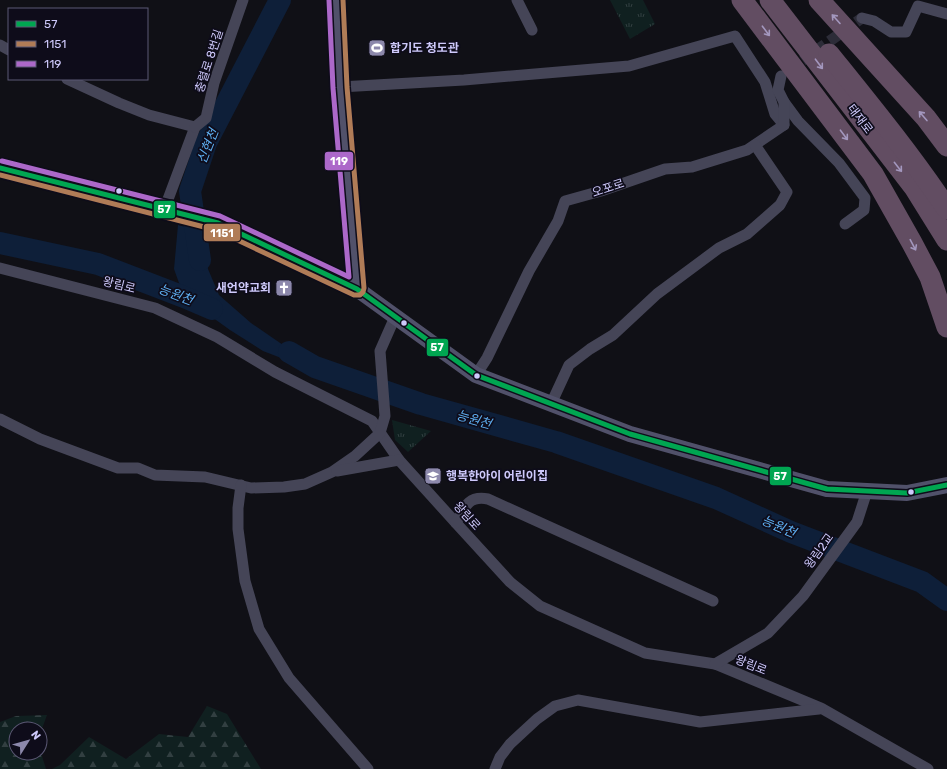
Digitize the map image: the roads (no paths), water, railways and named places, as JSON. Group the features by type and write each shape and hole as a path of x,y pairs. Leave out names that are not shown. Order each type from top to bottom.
{"highway":[{"path":"742,0 873,174 930,277 947,327"},
{"name":"태재로","path":"770,0 914,187 947,240"},
{"name":"태재로","path":"784,0 886,124 947,209"},
{"path":"819,0 926,118 947,146"}],"main road":[{"path":"336,0 340,87 357,289"},
{"path":"0,168 218,224 357,289 476,375 630,434 826,489 907,493 947,485"}],"street":[{"name":"충렬로 8번길","path":"164,210 195,127 206,118 214,83 243,0"},
{"path":"516,0 532,30"},
{"path":"862,18 874,22 891,32 906,32 918,6 947,14"},
{"path":"340,87 464,80 629,66 735,36 765,82 776,114 784,125"},
{"path":"781,76 778,90 784,102 798,121 839,163 865,198 864,210 845,224"},
{"path":"69,80 119,103 149,114 195,127"},
{"path":"784,102 784,125"},
{"name":"오포로","path":"476,375 487,358 529,271 558,221 565,201 601,191 665,169 692,167 747,150 784,125"},
{"path":"551,404 569,365 590,349 613,335 657,294 719,248 747,234 780,205 787,192 755,145"},
{"name":"왕림로","path":"0,268 155,308 217,337 276,372 372,421 399,460 456,523 510,582 540,606 645,653 714,664 821,708 928,769"},
{"path":"0,419 40,439 118,468 138,468 154,475 205,477 251,488 272,488 305,484 332,472 355,456 380,433 385,416 380,351 395,317"},
{"path":"332,472 399,460"},
{"path":"241,485 238,508 238,530 245,581 259,629 289,678 368,769"},
{"name":"왕림2교","path":"714,664 768,633 803,596 856,522 867,491"},
{"path":"456,523 465,506 472,500 482,498 488,499 713,601"},
{"path":"496,769 500,757 510,744 537,719 555,706 578,700 700,722 821,708"}],"water":[{"path":"193,183 196,189 197,206 186,203 185,201 189,189"},
{"path":"178,225 201,231 208,269 219,295 251,323 315,367 341,376 307,368 263,351 230,330 184,297 174,269"}],"waterway":[{"name":"신현천","path":"200,260 190,191 206,143 280,0"},
{"name":"능원천","path":"0,243 98,264 212,309"},
{"name":"능원천","path":"289,352 315,367 421,404 556,442 716,498 791,532 922,582 947,600"}],"tunnel":[{"path":"789,70 862,18"}],"place":[{"name":"합기도 청도관","path":"377,48"},
{"name":"새언약교회","path":"284,288"},
{"name":"행복한아이 어린이집","path":"433,476"}]}
